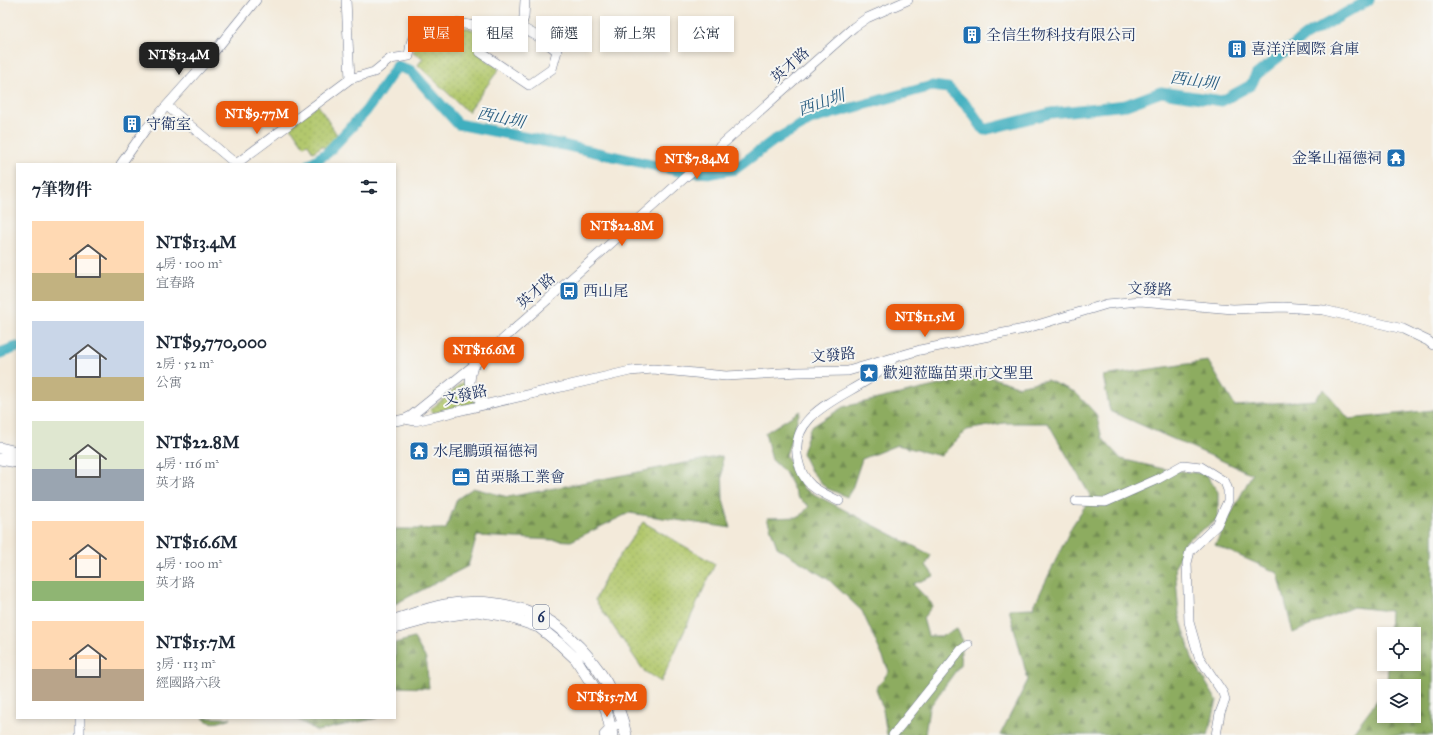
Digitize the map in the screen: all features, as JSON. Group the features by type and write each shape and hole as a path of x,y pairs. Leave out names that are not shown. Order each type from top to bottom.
{"main road":[{"path":"0,448 16,452"},
{"path":"0,459 16,462"},
{"name":"6","path":"396,620 444,605 475,603 518,608 545,619 558,627 577,644 592,660 603,675 624,723 626,735"},
{"name":"6","path":"396,628 431,618 477,611 507,616 538,627 576,659 606,709 609,733"}],"street":[{"path":"122,163 145,130 209,58 256,0"},
{"path":"346,0 350,79"},
{"path":"237,163 350,79 374,72 390,59 409,56 413,38 419,31 427,27 440,24 452,24 473,25 483,29 480,52 529,85 552,69 557,51 542,39 521,27 524,17 525,0"},
{"name":"英才路","path":"405,419 411,416 473,366 854,27 867,18 908,0"},
{"path":"167,106 235,163"},
{"name":"文發路","path":"396,421 405,419 415,421 630,371 653,369 726,376 848,371 896,356 1024,329 1107,304 1140,301 1233,309 1283,307 1324,310 1404,329 1433,345"},
{"path":"839,501 817,491 807,482 800,470 795,450 799,431 810,417 834,400 868,380 896,356"},
{"path":"473,366 470,376 472,393 487,405"},
{"path":"1076,501 1106,502 1158,479 1183,465 1201,467 1225,482 1228,490 1228,501 1217,525 1190,551 1187,563 1189,622 1199,657 1223,693 1225,700 1220,713 1216,735"},
{"path":"893,735 961,650 968,645"},
{"path":"80,719 80,735"},
{"path":"609,733 624,723"}],"green space":[{"path":"464,28 469,28 472,29 472,52 486,52 483,57 499,69 468,112 418,65 423,58 413,52 464,52"},
{"path":"318,105 339,138 324,148 322,146 313,152 308,144 304,146 290,126"},
{"path":"1208,361 1235,406 1314,400 1324,389 1349,419 1433,410 1433,735 1337,735 1353,732 1377,700 1377,723 1421,723 1421,679 1387,679 1388,671 1421,671 1421,627 1389,627 1390,611 1353,607 1293,633 1278,573 1215,545 1252,474 1110,411 1103,376"},
{"path":"983,375 1018,386 1047,380 1075,392 1096,414 1102,438 1121,459 1164,469 1206,474 1218,492 1218,519 1186,541 1175,567 1179,614 1193,661 1217,701 1208,735 1000,735 1028,680 1009,609 1033,608 1072,526 1091,497 1048,423 1004,423 967,430 941,456 897,445 862,459 852,489 847,497 826,488 811,471 802,453 810,428 843,407"},
{"path":"468,378 478,402 432,413 430,410"},
{"path":"800,411 786,455 804,489 931,555 926,565 934,576 913,584 933,605 923,618 928,636 942,636 957,629 962,639 960,665 929,708 925,735 887,735 883,710 876,689 889,671 862,611 829,580 777,547 767,518 800,517 809,506 798,498 785,472 772,460 765,433"},
{"path":"722,456 723,500 731,528 629,513 571,541 477,536 468,566 396,603 396,529 446,529 457,499 473,488 508,497"},
{"path":"643,522 715,564 661,682 644,671 595,600 607,574"},
{"path":"414,638 426,659 429,688 396,687 396,643"},
{"path":"204,719 228,719 213,723"},
{"path":"297,719 372,719 317,731"}],"waterway":[{"name":"西山圳","path":"312,163 327,153 366,111 397,66 411,71 458,124 563,145 679,171 712,173 735,169 773,141 812,119 932,86 948,88 969,108 984,130 1051,113 1126,105 1161,92 1222,101 1251,85 1256,75 1305,36 1369,0"},
{"name":"西山圳","path":"0,353 16,347"}],"place":[{"name":"全信生物科技有限公司","path":"972,35"},
{"name":"喜洋洋國際 倉庫","path":"1237,49"},
{"name":"守衛室","path":"132,124"},
{"name":"金峯山福德祠","path":"1396,158"},
{"name":"西山尾","path":"569,291"},
{"name":"歡迎蒞臨苗栗市文聖里","path":"869,373"},
{"name":"水尾鵬頭福德祠","path":"419,451"},
{"name":"苗栗縣工業會","path":"461,477"}]}
